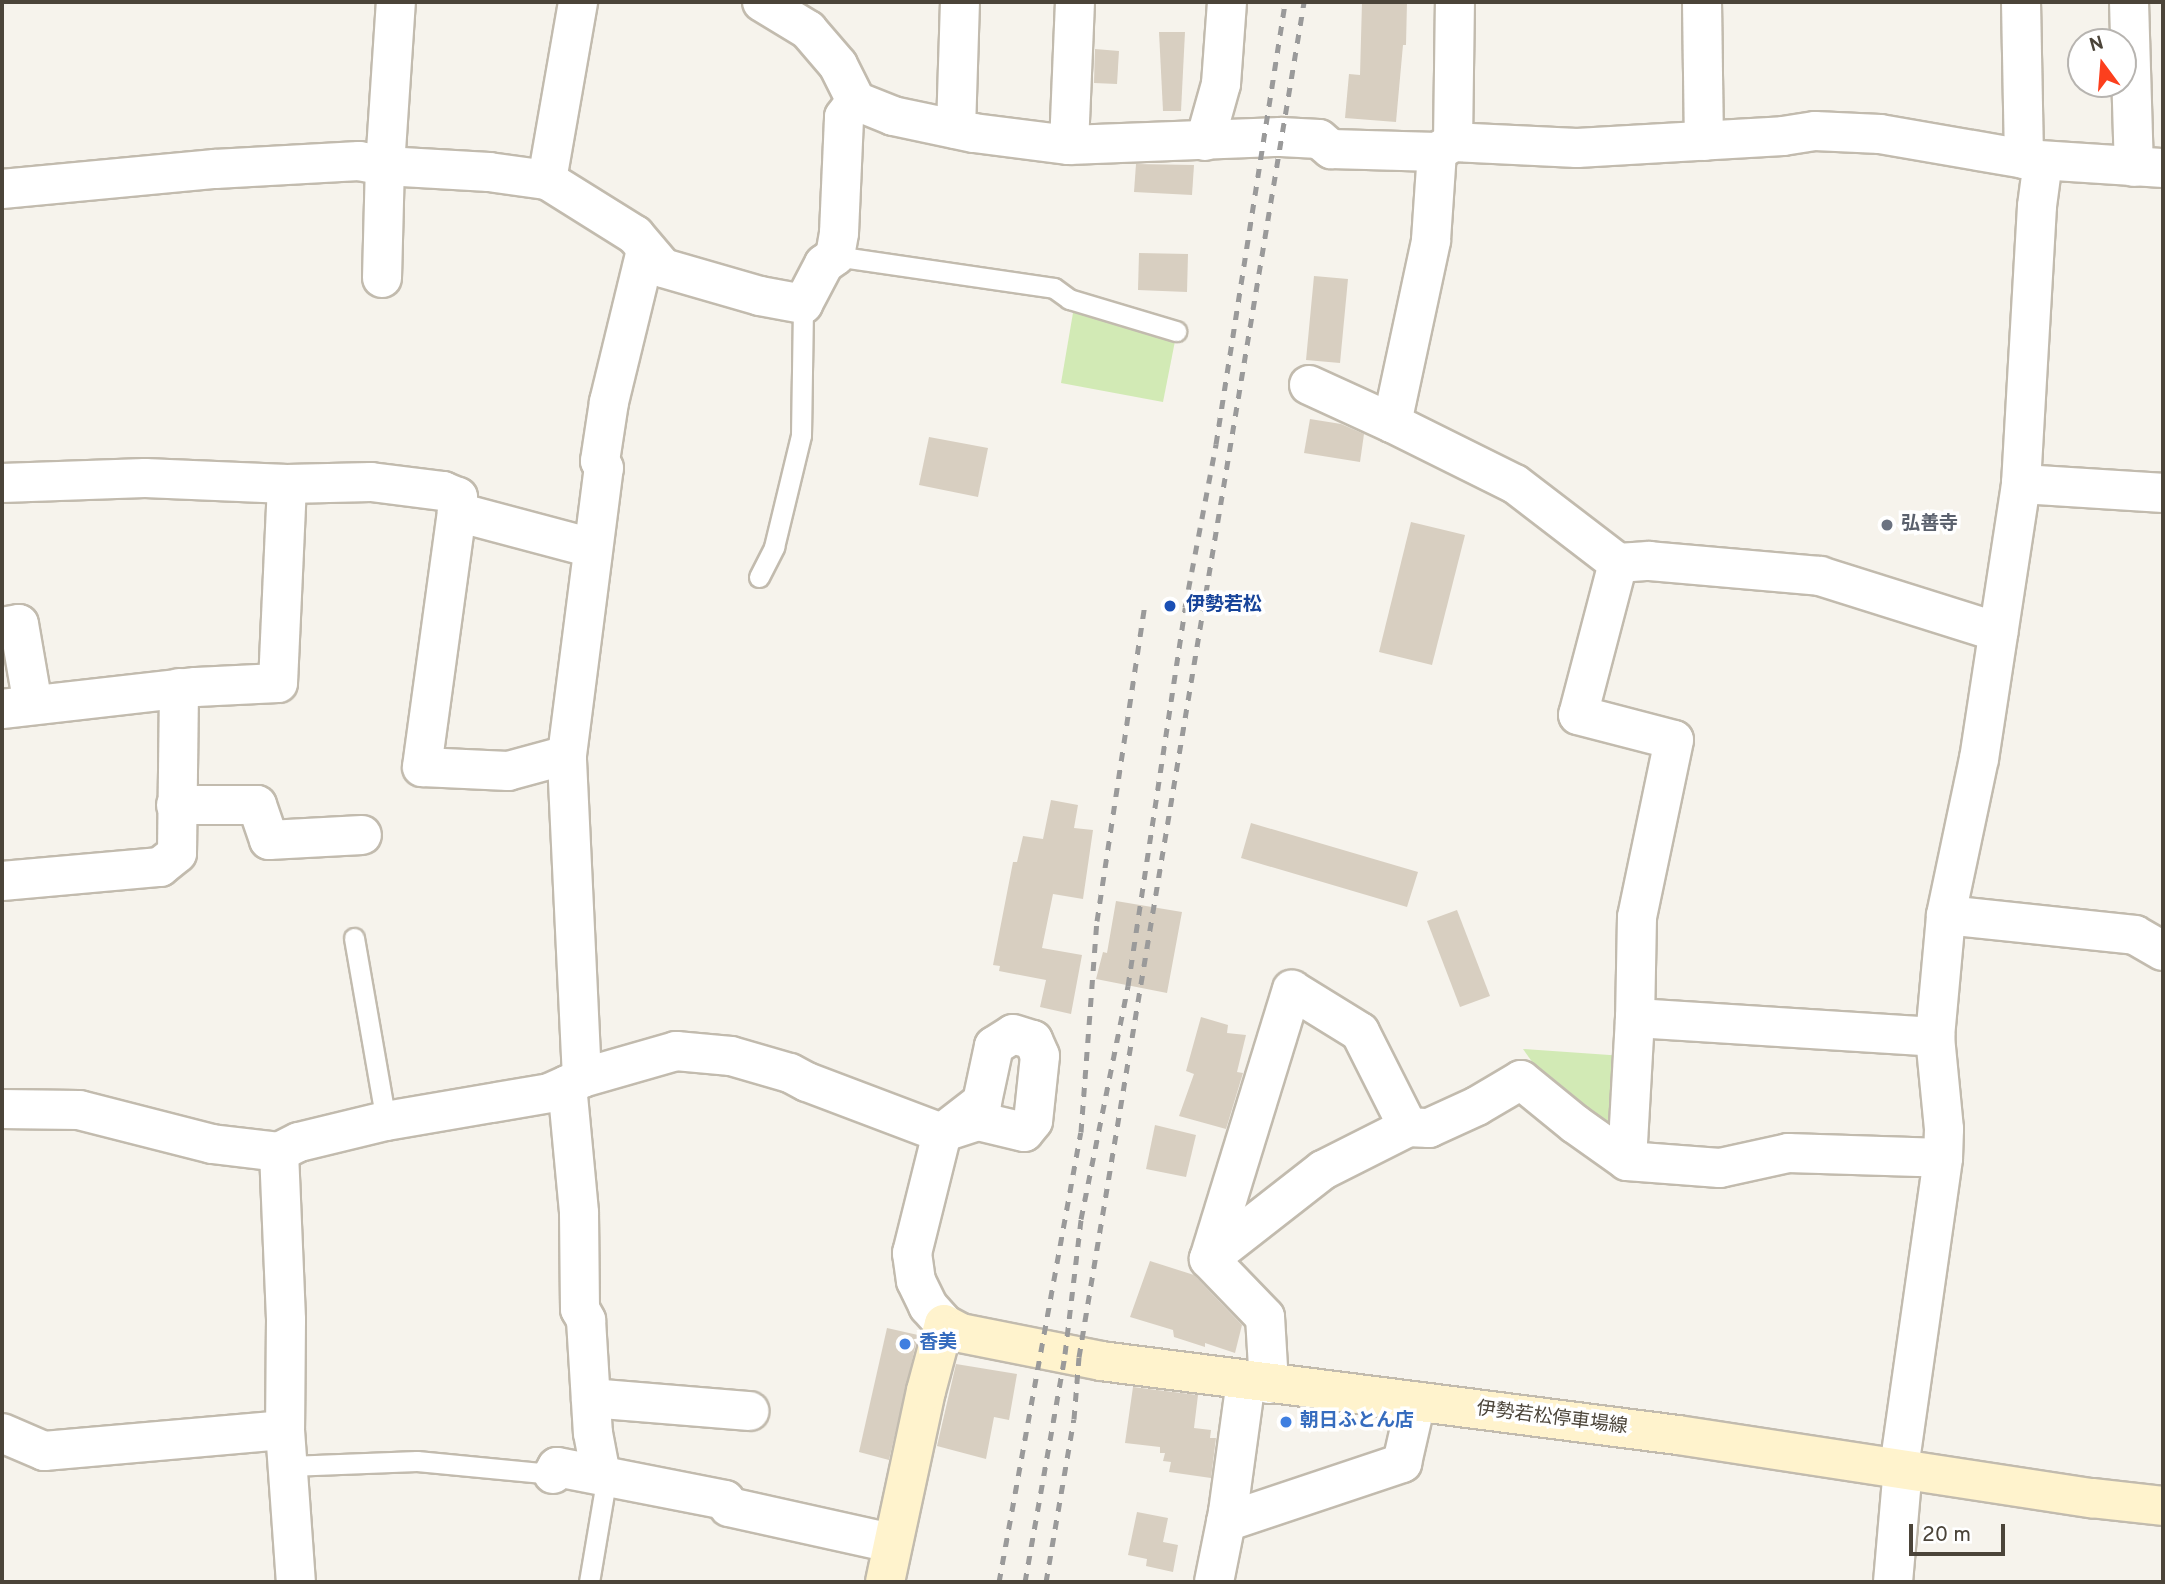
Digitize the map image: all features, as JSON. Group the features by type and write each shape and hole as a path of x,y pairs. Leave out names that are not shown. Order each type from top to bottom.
{"main road":[{"name":"伊勢若松停車場線","path":"944,1324 961,1333 1020,1347 1258,1382 1678,1435 2092,1498 2163,1506"},
{"path":"885,1582 926,1391 944,1324"}],"street":[{"path":"382,278 385,166 396,2"},
{"path":"547,180 578,2"},
{"path":"762,2 809,16 856,101 893,116 956,129 1069,145 1319,139 1331,149 1577,148 1783,136 1815,131 1880,134 2034,160 2149,167 2129,2"},
{"path":"956,129 960,2"},
{"path":"1069,145 1075,2"},
{"path":"1205,141 1221,83 1227,2"},
{"path":"1392,423 1431,241 1445,147 1455,2"},
{"path":"1702,2 1704,141"},
{"path":"1893,1582 1901,1468 1943,1158 1944,1129 1935,1037 1946,915 1979,759 2021,484 2037,206 2021,2"},
{"path":"2,189 241,168 359,161 385,166 489,172 547,180 635,235 663,268 760,296 803,304 824,264 835,256 839,233 844,117 856,101"},
{"path":"604,1476 591,1398 586,1320 580,1309 568,755 604,468 600,461 609,402 646,250"},
{"path":"1309,385 1515,484 1618,563 1649,561 1820,576 1998,632"},
{"path":"2,483 145,478 287,484 371,482 443,491 458,497 422,767 508,771 568,755"},
{"path":"2,627 19,624 17,707 179,688 278,683 287,484"},
{"path":"2021,484 2163,493"},
{"path":"457,512 592,548"},
{"path":"1618,563 1578,715 1674,740 1637,917 1628,1161"},
{"path":"2,881 160,867 177,853 179,688"},
{"path":"176,805 257,805 269,840 362,835"},
{"path":"1946,915 2135,935 2163,951"},
{"path":"1209,1259 1293,990 1360,1032 1408,1127"},
{"path":"1635,1018 1935,1037"},
{"path":"2,1109 79,1110 212,1144 279,1152 299,1142 386,1121 549,1093 574,1082 676,1051 731,1056 790,1073 807,1082 942,1133 912,1252 916,1281 928,1306 944,1324"},
{"path":"1209,1259 1323,1170 1408,1127 1429,1128 1477,1106 1521,1080 1575,1124 1628,1161 1720,1168 1788,1153 1943,1158"},
{"path":"279,1152 286,1320 287,1448 296,1582"},
{"path":"1209,1259 1265,1317 1258,1382 1214,1582"},
{"path":"591,1398 749,1411"},
{"path":"1226,1522 1402,1464 1416,1402"},
{"path":"2,1433 44,1451 287,1448"},
{"path":"553,1474 557,1467 725,1500 729,1507 892,1543"}],"lane":[{"path":"835,256 1054,288 1069,299 1175,331"},
{"path":"759,577 774,547 800,435 803,304"},
{"path":"354,938 386,1121"},
{"path":"287,1448 553,1474"},
{"path":"589,1582 604,1476"}],"green space":[{"path":"1074,307 1176,336 1163,402 1061,383"},
{"path":"1523,1049 1624,1056 1619,1127 1602,1131 1553,1091"}],"building":[{"path":"1362,2 1407,2 1406,45 1403,45 1396,122 1345,118 1349,74 1360,75"},
{"path":"1159,32 1185,32 1181,111 1163,111"},
{"path":"1095,49 1119,51 1117,84 1094,83"},
{"path":"1136,164 1194,165 1192,195 1134,192"},
{"path":"1139,253 1188,254 1187,292 1138,290"},
{"path":"1314,276 1348,279 1340,363 1306,360"},
{"path":"1310,419 1341,424 1364,434 1360,462 1304,453"},
{"path":"929,437 988,448 978,497 919,485"},
{"path":"1411,522 1465,535 1432,665 1379,652"},
{"path":"1051,800 1078,805 1074,828 1093,830 1083,899 1053,894 1042,948 1082,955 1071,1014 1040,1007 1046,980 999,971 1000,966 993,965 1013,862 1017,862 1023,836 1043,839"},
{"path":"1251,823 1418,872 1407,907 1241,858"},
{"path":"1116,901 1182,912 1167,993 1096,979 1103,952 1107,953"},
{"path":"1457,910 1490,996 1460,1007 1427,921"},
{"path":"1201,1017 1228,1025 1227,1033 1246,1035 1237,1072 1243,1073 1226,1129 1179,1116 1194,1074 1186,1071"},
{"path":"1155,1125 1196,1135 1186,1177 1146,1169"},
{"path":"1150,1261 1194,1275 1242,1325 1235,1353 1174,1337 1173,1330 1130,1317"},
{"path":"887,1328 918,1335 889,1460 859,1452"},
{"path":"956,1364 1017,1374 1009,1420 994,1417 986,1459 937,1446"},
{"path":"1133,1387 1198,1395 1194,1428 1211,1430 1210,1438 1216,1438 1211,1478 1169,1472 1171,1462 1163,1461 1165,1453 1160,1453 1160,1447 1125,1443"},
{"path":"1137,1512 1168,1518 1163,1542 1178,1545 1173,1572 1146,1566 1147,1559 1128,1555"}],"railway":[{"path":"1025,1582 1065,1354 1081,1219 1128,986 1185,607 1216,444 1285,2"},
{"path":"1046,1582 1074,1419 1079,1357 1304,2"},
{"path":"999,1582 1081,1132 1097,921 1145,605"}],"place":[{"name":"弘善寺","path":"1887,525"},
{"name":"伊勢若松","path":"1170,606"},
{"name":"香美","path":"905,1344"},
{"name":"朝日ふとん店","path":"1286,1422"}]}
